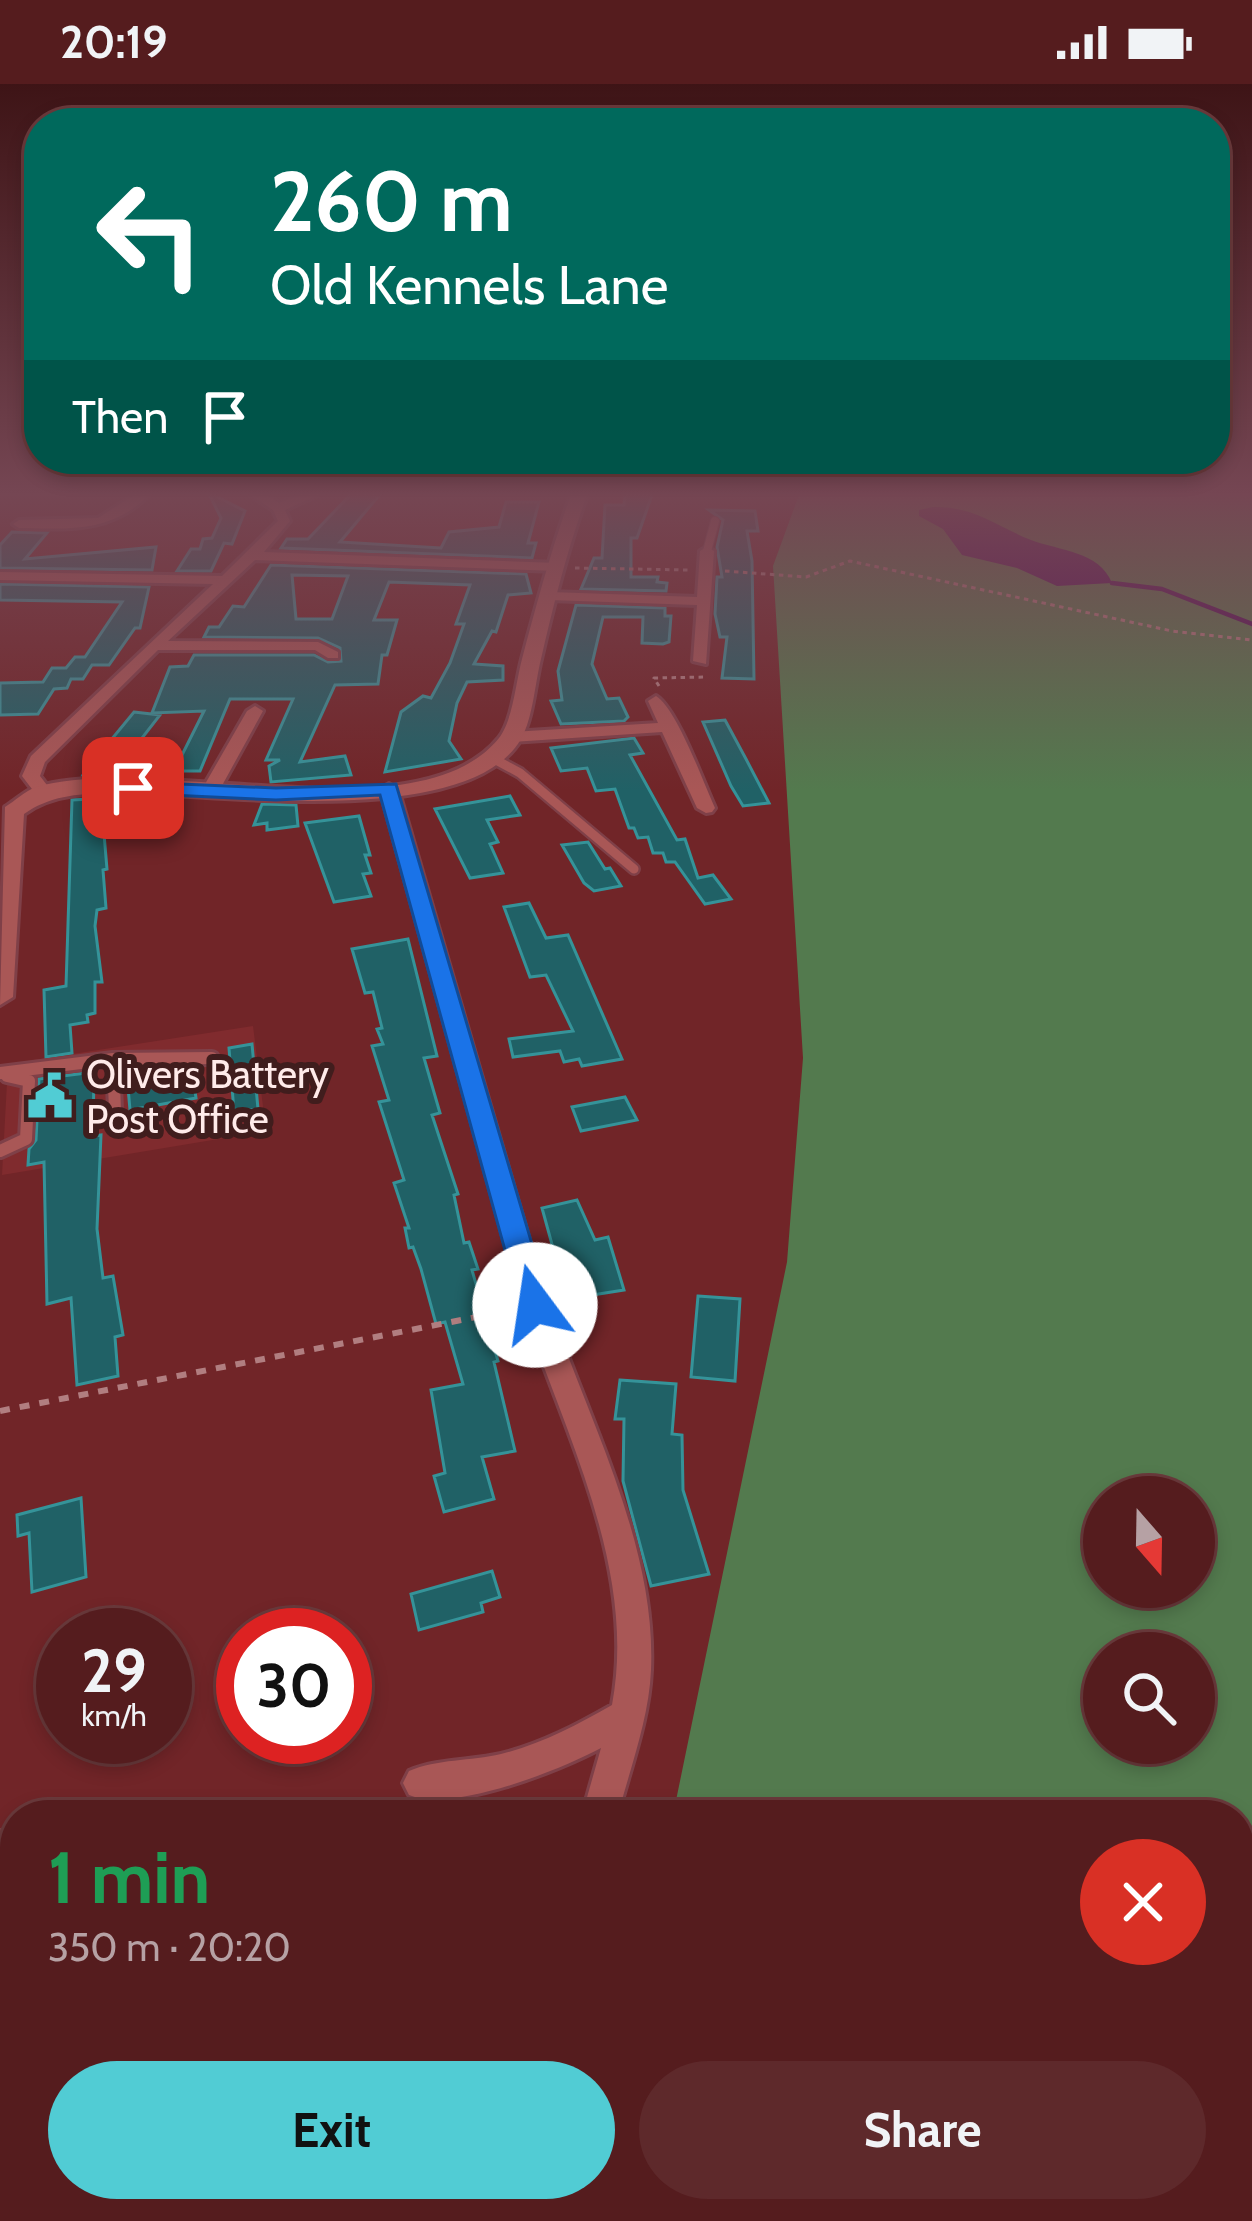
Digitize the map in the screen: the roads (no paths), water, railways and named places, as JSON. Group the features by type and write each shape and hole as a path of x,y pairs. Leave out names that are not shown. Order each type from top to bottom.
{"street":[{"path":"41,790 31,776 37,760 211,592"},
{"path":"0,997 16,802 41,790 326,794 455,779 496,760 512,737 550,592"},
{"path":"701,661 702,592"},
{"path":"549,596 702,601"},
{"path":"154,645 329,647"},
{"path":"656,701 706,808"},
{"path":"210,791 255,712"},
{"path":"512,737 669,728"},
{"path":"388,789 540,1319 615,1532 626,1580 635,1668 605,1800"},
{"path":"421,1783 493,1776 524,1766 585,1741 626,1715"}],"lane":[{"path":"496,760 520,772 634,868"},
{"path":"0,1074 113,1059 212,1058"},
{"path":"113,1059 115,1109"},
{"path":"0,1074 28,1081 26,1139 0,1151"}],"waterway":[{"path":"1169,592 1252,624"}],"place":[{"name":"Olivers Battery Post Office","path":"50,1096"}]}
